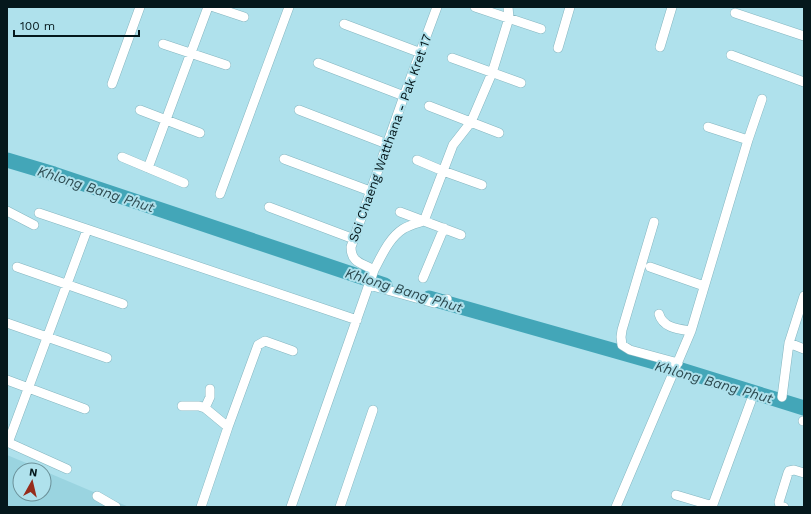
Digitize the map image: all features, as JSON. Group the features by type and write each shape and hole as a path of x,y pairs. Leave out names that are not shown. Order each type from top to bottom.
{"street":[{"path":"112,84 140,7"},
{"path":"148,168 208,7"},
{"path":"214,7 244,17"},
{"path":"220,194 288,7"},
{"name":"Soi Chaeng Watthana - Pak Kret 17","path":"437,7 350,247 353,259 371,279 434,303 447,299"},
{"path":"475,7 541,29"},
{"path":"291,507 371,279 385,247 403,229 424,221 453,145 471,122 492,73 509,18 508,7"},
{"path":"558,48 570,7"},
{"path":"660,46 672,7"},
{"path":"735,13 804,36"},
{"path":"344,24 421,53"},
{"path":"164,44 226,65"},
{"path":"731,55 804,82"},
{"path":"452,58 521,83"},
{"path":"318,63 404,96"},
{"path":"616,507 691,331 762,98"},
{"path":"429,106 499,133"},
{"path":"140,110 200,133"},
{"path":"299,110 387,144"},
{"path":"708,127 748,140"},
{"path":"122,157 184,183"},
{"path":"284,158 370,191"},
{"path":"417,160 482,185"},
{"path":"269,207 354,239"},
{"path":"7,211 34,224"},
{"path":"39,212 86,230 357,320"},
{"path":"400,212 461,235"},
{"path":"654,222 622,330 621,342 622,345 630,350 676,368"},
{"path":"423,278 444,228"},
{"path":"67,469 8,442 48,337 86,230"},
{"path":"17,267 123,304"},
{"path":"650,267 704,286"},
{"path":"782,397 789,343 804,296"},
{"path":"659,314 663,322 669,326 691,331"},
{"path":"7,323 107,358"},
{"path":"201,507 258,345 265,341 293,351"},
{"path":"789,343 804,349"},
{"path":"7,380 85,409"},
{"path":"205,408 210,397 210,389"},
{"path":"676,495 712,506 751,401"},
{"path":"182,406 199,406 205,408 228,427"},
{"path":"340,507 373,410"},
{"path":"784,507 780,506 779,502 789,471 794,470 804,473"},
{"path":"97,496 105,504 116,507"}],"shaded area":[{"path":"7,455 24,462 12,462 12,502 52,502 52,474 129,507 7,507"}],"waterway":[{"name":"Khlong Bang Phut","path":"7,160 54,174 385,285"},
{"name":"Khlong Bang Phut","path":"429,298 665,365 804,408"}]}
